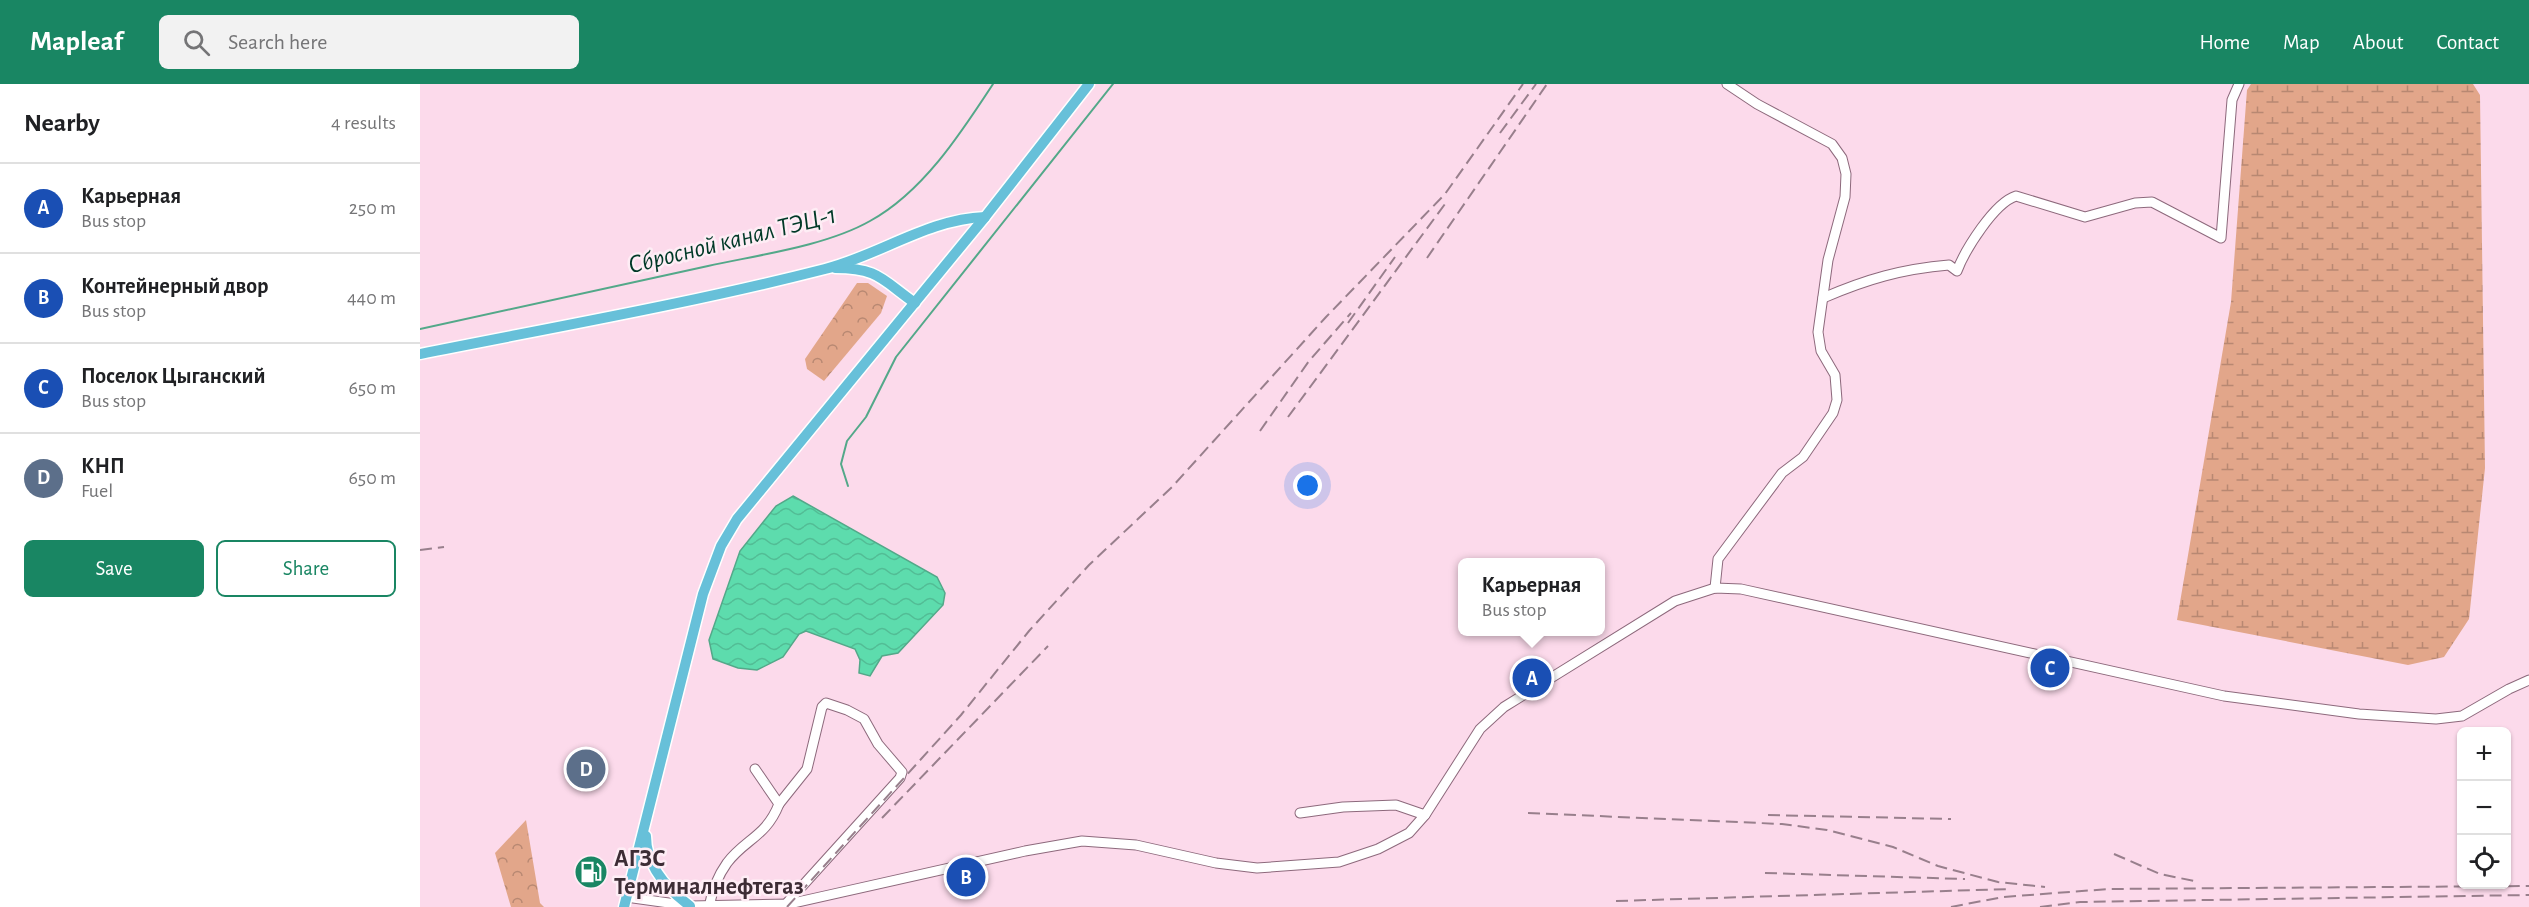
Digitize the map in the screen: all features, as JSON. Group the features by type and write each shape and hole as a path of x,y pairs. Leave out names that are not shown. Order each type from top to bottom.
{"main road":[{"path":"625,902 703,594 721,546 736,519 985,217 1089,84"},
{"path":"420,354 653,308 829,268 951,221 985,217"},
{"path":"829,268 860,268 880,276 915,303"},
{"path":"646,823 648,857 672,890 689,907"}],"street":[{"path":"1715,588 1718,559 1782,473 1803,457 1833,413 1837,400 1835,375 1821,351 1818,338 1828,260 1845,196 1846,174 1842,158 1832,144 1757,104 1727,84"},
{"path":"1823,298 1860,282 1902,270 1949,265 1957,271 1964,253 2003,203 2016,196 2085,217 2135,203 2152,202 2221,238 2232,100 2239,84"},
{"path":"625,902 689,907 786,904 824,898 1025,851 1082,841 1136,845 1257,868 1339,862 1378,849 1409,833 1425,815 1480,729 1504,708 1675,601 1715,588 1741,589 2223,696 2359,714 2436,719 2462,716 2529,680"},
{"path":"709,907 714,887 726,864 770,825 779,804 807,769 822,707 826,703 864,719 878,744 902,772 900,778 786,904"},
{"path":"754,769 779,804"},
{"path":"1300,813 1343,807 1396,806 1425,815"}],"green space":[{"path":"2251,84 2473,84 2480,95 2485,468 2469,619 2444,657 2408,665 2177,620 2231,302 2247,90"},
{"path":"857,283 868,283 887,296 881,313 824,381 807,369 805,359"},
{"path":"526,820 540,903 544,907 511,907 495,853"}],"water":[{"path":"793,496 937,577 945,593 943,605 898,653 882,656 870,676 859,673 860,660 855,649 806,631 799,634 783,657 757,670 738,668 713,659 709,640 740,551 776,506"}],"waterway":[{"name":"Сбросной канал ТЭЦ-1","path":"420,329 791,249 852,230 889,209 924,178 968,122 993,84"},
{"path":"848,486 841,464 847,441 866,417 896,357 1113,84"}],"railway":[{"path":"787,907 961,715 1029,631 1089,565 1172,487 1326,317 1445,194 1523,84"},
{"path":"1500,133 1536,84"},
{"path":"1427,258 1547,84"},
{"path":"1288,417 1445,204"},
{"path":"1348,323 1395,257"},
{"path":"1260,431 1309,361 1351,313"},
{"path":"420,550 444,547"},
{"path":"882,818 1048,646"},
{"path":"1528,813 1782,824 1827,830 1893,847 1938,866 1998,882 2045,887"},
{"path":"1768,815 1951,819"},
{"path":"2114,854 2160,874 2199,882"},
{"path":"1765,873 1965,879"},
{"path":"1951,907 2003,897 2109,889 2529,886"},
{"path":"1616,901 2010,889"},
{"path":"2040,907 2080,902 2529,895"}],"place":[{"name":"Поселок Цыганский","path":"2050,668"},
{"name":"Карьерная","path":"1532,678"},
{"name":"КНП","path":"586,769"},
{"name":"АГЗС Терминалнефтегаз","path":"591,872"},
{"name":"Контейнерный двор","path":"966,877"}]}
